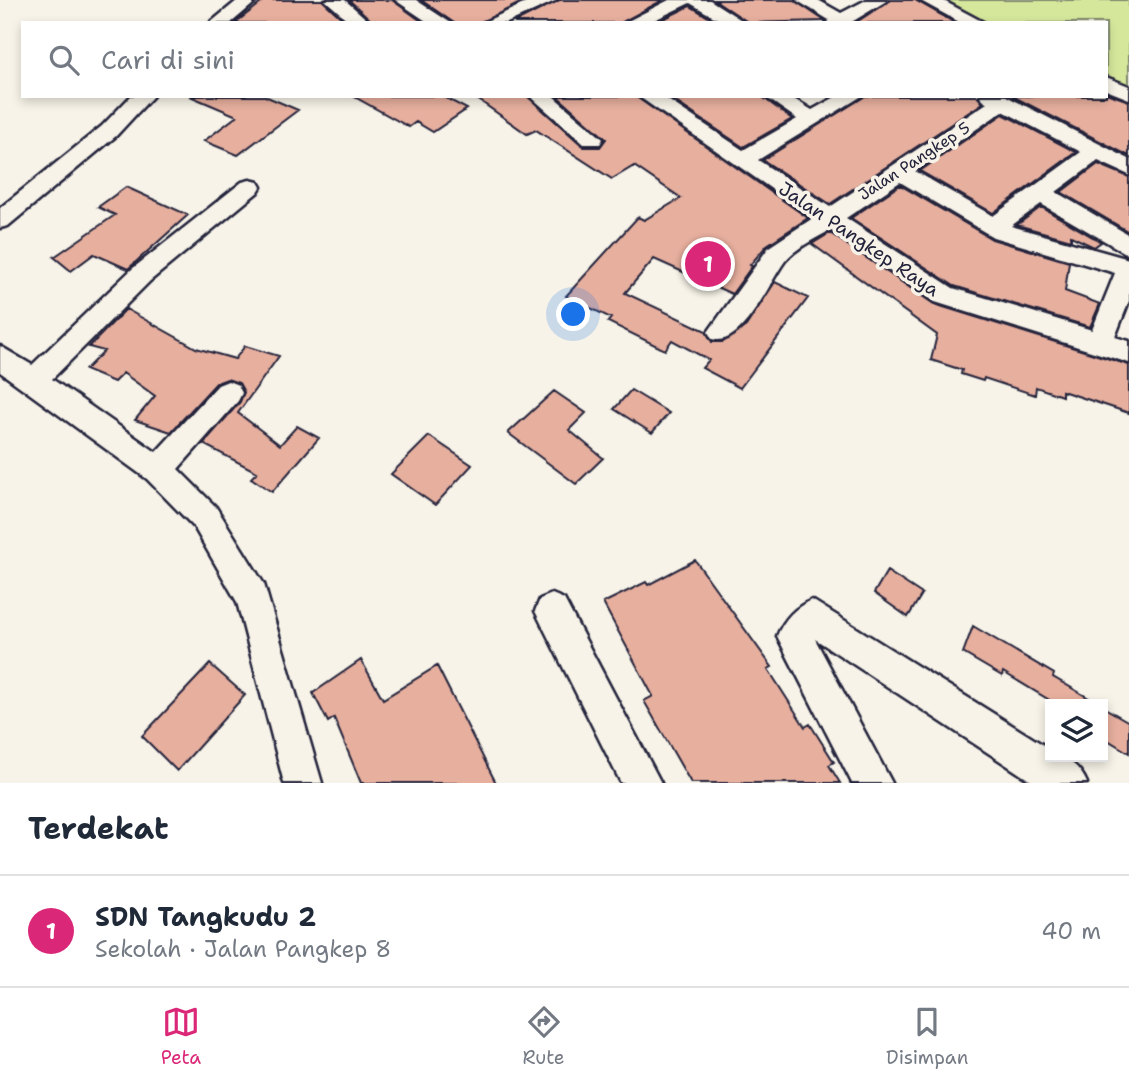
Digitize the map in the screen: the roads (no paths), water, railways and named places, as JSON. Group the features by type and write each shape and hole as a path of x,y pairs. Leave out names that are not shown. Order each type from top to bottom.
{"street":[{"path":"222,21 249,0"},
{"path":"334,0 360,21"},
{"path":"404,0 439,21"},
{"path":"494,21 517,5 548,0"},
{"path":"643,21 683,0"},
{"path":"697,0 734,21"},
{"path":"805,0 838,21 879,0"},
{"path":"928,0 972,21"},
{"path":"517,5 539,21"},
{"path":"1108,84 1129,93"},
{"path":"0,220 109,131 141,98"},
{"path":"542,98 592,139"},
{"name":"Jalan Pangkep Raya","path":"651,98 944,295 1129,352"},
{"path":"777,98 812,119"},
{"path":"742,160 849,98"},
{"path":"996,99 1129,167"},
{"name":"Jalan Pangkep 5","path":"721,332 778,253 898,171 996,99"},
{"path":"993,228 1097,151"},
{"path":"898,171 993,228 1129,268 1100,343"},
{"path":"33,380 141,275 250,187"},
{"path":"1040,193 1129,246"},
{"path":"0,357 158,470 205,517 252,596 303,783"},
{"path":"158,470 228,393"},
{"path":"552,611 642,783"},
{"path":"873,783 794,636 812,617 1068,783"}],"place":[{"name":"SDN Tangkudu 2","path":"708,264"}]}
